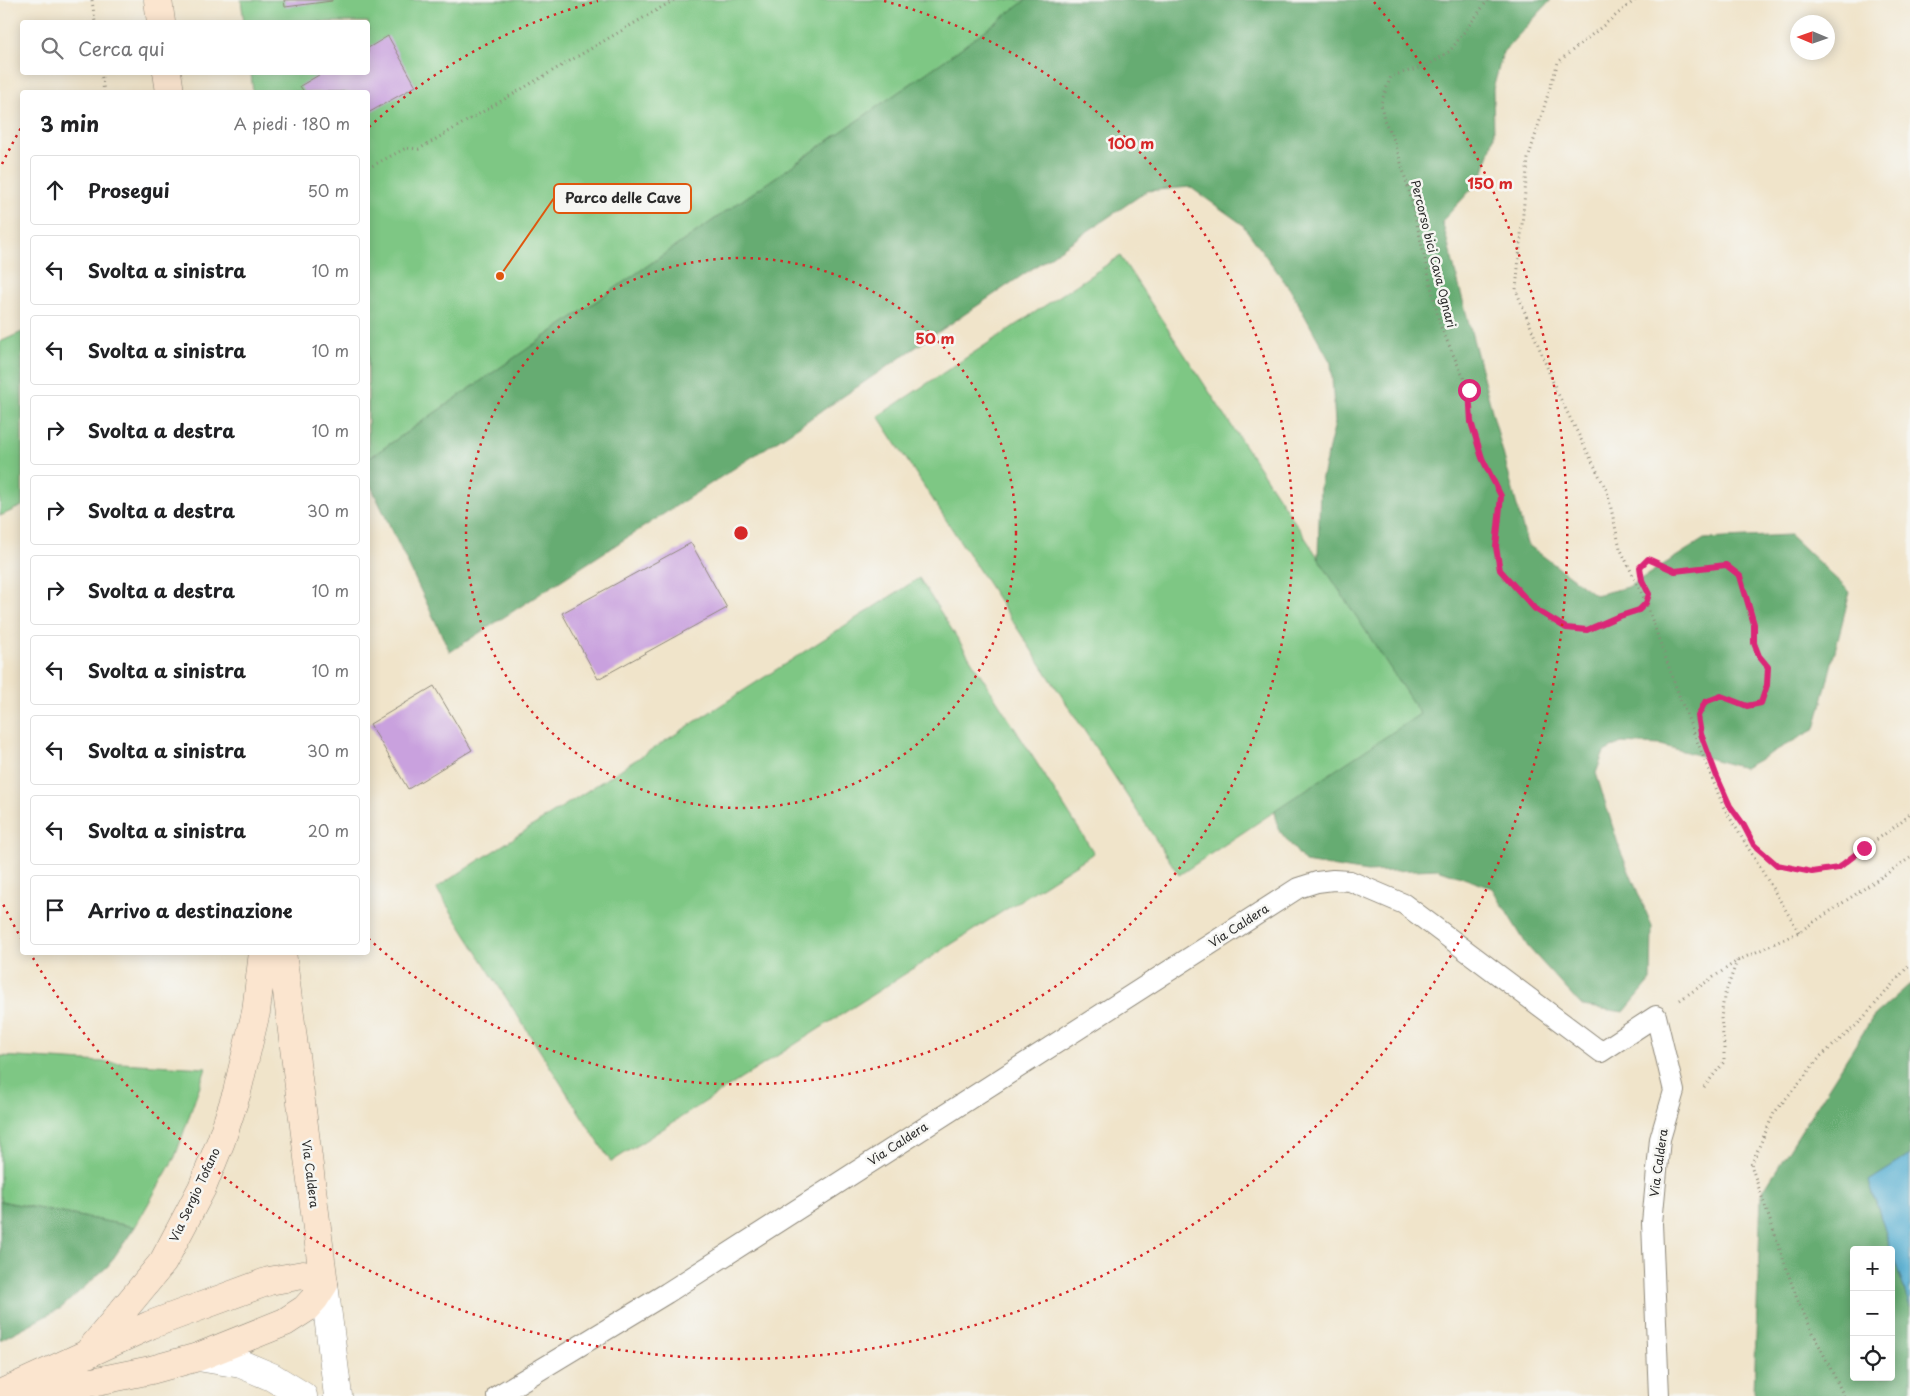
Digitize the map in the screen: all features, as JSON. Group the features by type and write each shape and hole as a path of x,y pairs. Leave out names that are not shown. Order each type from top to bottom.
{"street":[{"path":"158,0 161,20"},
{"path":"167,75 170,90"},
{"name":"Via Sergio Tofano","path":"88,1354 163,1262 202,1188 221,1141 237,1092 256,1012 263,955"},
{"name":"Via Caldera","path":"282,955 338,1396"},
{"name":"Via Sergio Tofano","path":"0,1394 150,1325 269,1281 303,1275 324,1284"},
{"path":"24,1396 151,1370 198,1357 285,1322 305,1309 324,1284"},
{"path":"198,1357 242,1364 272,1377 303,1396"}],"lane":[{"name":"Via Caldera","path":"497,1396 667,1293 1303,886 1333,880 1350,881 1404,904 1600,1052 1656,1016 1674,1091 1660,1139 1652,1223 1659,1396"}],"path":[{"path":"92,0 95,20"},
{"path":"370,167 406,148 419,149 674,0"},
{"name":"Percorso bici Cava Ognari","path":"1488,0 1450,51 1427,66 1391,76 1381,103 1384,120 1395,142 1411,198 1440,325 1469,390 1471,422 1482,458 1501,496 1496,547 1500,570 1535,609 1566,628 1587,630 1639,610 1646,603"},
{"path":"1636,0 1558,62 1528,159 1516,290 1557,392 1607,491 1620,548 1646,603 1681,701 1724,808 1799,932"},
{"path":"101,75 104,90"},
{"path":"1646,603 1649,594 1642,580 1640,567 1648,559 1675,571 1726,565 1740,576 1754,624 1754,643 1759,656 1768,667 1767,685 1761,703 1747,706 1721,696 1705,702 1698,716 1701,734 1730,806 1743,824 1754,845 1777,865 1812,872 1838,868 1904,820 1910,812"},
{"path":"1656,1016 1737,961 1799,932 1910,858"},
{"path":"1674,1091 1705,1087 1724,1062 1721,1018 1724,996 1737,961"},
{"path":"1844,1396 1798,1302 1751,1165 1774,1113 1821,1056 1858,1024 1910,964"}],"green space":[{"path":"241,0 1027,0 945,60 370,458 370,90 253,90 251,75 370,75 370,20 244,20"},
{"path":"1026,0 1551,0 1503,52 1493,89 1494,136 1482,178 1442,221 1527,544 1595,595 1628,587 1704,539 1790,535 1850,592 1815,729 1744,768 1661,745 1621,743 1604,752 1596,773 1620,850 1652,926 1651,980 1624,1012 1582,1006 1528,947 1492,888 1438,869 1367,872 1305,862 1278,829 1275,810 1420,714 1318,558 1320,485 1335,423 1331,363 1290,289 1242,224 1190,187 1147,191 789,433 450,652 370,484 370,458 945,60"},
{"path":"1120,256 1421,714 1179,875 878,416"},
{"path":"20,333 20,507 0,516 0,342"},
{"path":"919,578 1094,853 611,1162 436,888"},
{"path":"1910,984 1910,1155 1869,1181 1890,1246 1850,1246 1850,1381 1895,1381 1895,1261 1910,1307 1910,1396 1756,1396 1754,1392 1761,1194 1873,1017"},
{"path":"0,1056 206,1068 175,1157 135,1227 0,1201"},
{"path":"0,1201 135,1227 108,1266 61,1308 0,1340"}],"water":[{"path":"1910,1155 1910,1307 1895,1261 1895,1246 1890,1246 1869,1181"}],"building":[{"path":"284,0 332,0 332,1 285,7"},
{"path":"388,36 416,86 370,112 370,90 303,90 300,86 319,75 370,75 370,47"},
{"path":"691,543 727,608 598,679 562,613"},
{"path":"434,686 472,750 408,789 370,724"}],"place":[{"name":"Parco delle Cave","path":"500,276"}],"route":[{"path":"1469,390 1471,422 1482,458 1501,496 1496,547 1500,570 1535,609 1566,628 1587,630 1639,610 1646,603 1649,594 1642,580 1640,567 1648,559 1675,571 1726,565 1740,576 1754,624 1754,643 1759,656 1768,667 1767,685 1761,703 1747,706 1721,696 1705,702 1698,716 1701,734 1730,806 1743,824 1754,845 1777,865 1812,872 1838,868 1864,848"}]}
